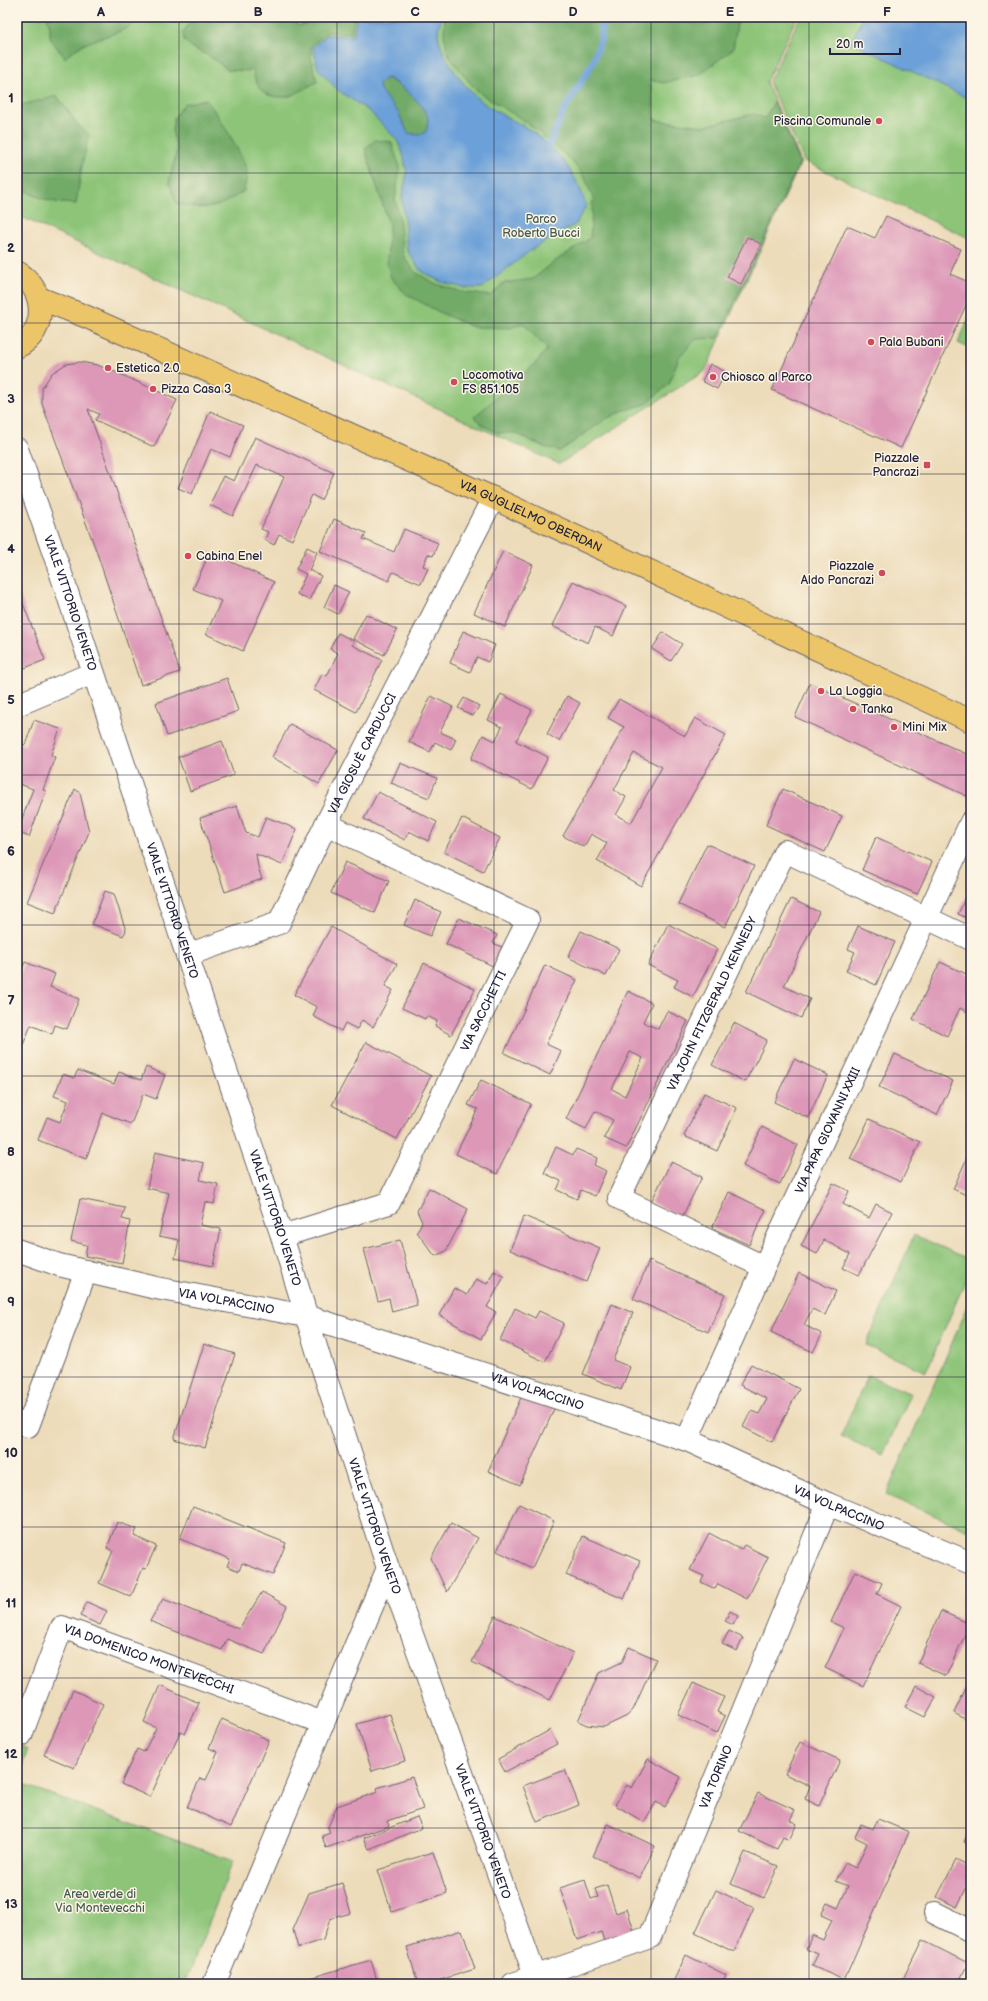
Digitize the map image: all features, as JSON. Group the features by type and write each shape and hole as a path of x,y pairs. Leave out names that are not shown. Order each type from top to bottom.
{"main road":[{"path":"17,272 25,276 34,286 39,298 41,310 38,323 32,335 17,347"},
{"name":"VIA GUGLIELMO OBERDAN","path":"39,298 87,316 493,498 971,721"},
{"path":"38,323 87,316"}],"street":[{"name":"VIALE VITTORIO VENETO","path":"17,449 23,479 93,673 282,1236 306,1316 388,1568 536,1980"},
{"name":"VIA GIOSUÈ CARDUCCI","path":"187,955 279,923 326,824 493,498"},
{"path":"17,705 93,673"},
{"name":"VIA PAPA GIOVANNI XXIII","path":"687,1440 764,1267 971,822"},
{"name":"VIA SACCHETTI","path":"282,1236 389,1203 528,920 326,824"},
{"name":"VIA JOHN FITZGERALD KENNEDY","path":"764,1267 619,1198 784,851 971,939"},
{"name":"VIA VOLPACCINO","path":"17,1250 59,1265 156,1288 306,1316 687,1440 828,1504 971,1563"},
{"path":"17,1422 28,1426 86,1271"},
{"name":"VIA TORINO","path":"513,1984 536,1980 650,1937 828,1504"},
{"path":"214,1984 388,1568"},
{"path":"368,1615 403,1611"},
{"name":"VIA DOMENICO MONTEVECCHI","path":"21,1735 62,1627 323,1723"},
{"path":"935,1913 971,1931"}],"green space":[{"name":"Parco Roberto Bucci","path":"17,17 797,17 766,82 801,162 705,371 559,464 17,215"},
{"path":"47,17 143,17 134,24 114,34 83,45 65,58 50,38 50,27"},
{"path":"195,17 289,17 299,26 320,17 355,17 351,33 328,32 311,46 311,58 317,82 297,93 285,97 278,97 266,94 262,91 256,82 253,70 228,70 209,56 193,48 184,40 183,32"},
{"path":"445,17 505,17 533,20 542,17 737,17 738,19 733,49 699,75 663,83 650,80 655,120 704,126 753,114 765,118 774,102 800,162 718,338 696,339 679,357 669,384 646,404 622,411 606,419 560,451 544,447 515,433 498,433 484,426 474,417 536,363 547,349 523,323 511,328 473,327 441,313 406,294 391,278 387,262 389,225 365,149 375,140 391,142 400,167 395,199 399,216 403,255 415,272 436,284 462,292 491,296 503,283 533,279 554,262 590,238 593,198 585,178 572,161 528,123 481,94 470,83 449,56 444,35"},
{"name":"Piscina Comunale","path":"800,17 971,17 971,239 804,161 769,82"},
{"path":"387,78 405,90 422,107 428,119 426,132 419,135 408,133 398,112 379,90 379,83"},
{"path":"57,96 80,127 89,134 76,204 59,203 38,197 17,185 17,106"},
{"path":"206,99 230,135 245,166 247,175 244,191 226,202 205,208 177,204 169,182 177,150 172,130 174,118 184,104"},
{"path":"971,314 971,349 958,343"},
{"path":"914,1235 971,1260 971,1268 926,1372 866,1345"},
{"path":"971,1299 971,1531 886,1495"},
{"path":"868,1375 911,1394 883,1455 841,1436"},
{"path":"17,1744 28,1749 17,1781"},
{"name":"Area verde di Via Montevecchi","path":"17,1782 233,1861 185,1984 17,1984"}],"water":[{"path":"357,17 442,17 438,28 439,40 442,50 460,79 481,101 502,115 531,131 547,143 562,159 574,176 583,195 586,206 576,224 534,248 482,288 463,288 439,281 420,270 407,250 402,197 407,173 403,154 397,140 369,111 339,91 318,69 313,47 327,35 353,36","holes":["387,78 411,95 422,107 428,119 426,132 419,135 408,133 398,112 380,90 379,83"]},
{"path":"863,17 963,17 971,21 971,100 851,42"}],"building":[{"name":"Pala Bubani","path":"886,216 961,249 950,274 971,283 971,294 901,448 772,390 847,226 875,238"},
{"path":"747,237 761,244 741,284 727,277"},
{"path":"80,362 97,365 118,373 177,400 154,447 95,420 99,414 88,409 180,672 141,685 96,550 42,404 42,388 52,373 66,364"},
{"path":"710,364 726,372 717,389 702,381"},
{"path":"210,411 243,425 230,457 211,449 192,494 178,488"},
{"path":"255,437 334,473 321,500 312,495 292,540 279,534 274,545 265,540 268,532 261,529 284,477 257,465 233,516 210,505 223,476 234,481"},
{"path":"334,519 366,533 363,539 394,552 404,529 438,543 433,556 428,554 423,566 428,568 421,584 393,572 389,581 320,551"},
{"path":"307,547 317,552 309,570 321,576 309,600 297,594 306,574 296,569"},
{"path":"503,551 533,565 505,627 474,613"},
{"path":"210,552 274,582 243,651 206,634 221,601 193,589"},
{"path":"573,581 626,606 613,636 595,627 588,643 552,626"},
{"path":"334,585 349,592 338,614 324,607"},
{"path":"17,588 45,660 17,671"},
{"path":"366,614 397,630 384,655 353,639"},
{"path":"463,631 495,645 488,662 477,657 470,672 450,663"},
{"path":"663,632 682,644 671,661 652,649"},
{"path":"338,633 354,641 352,645 382,660 356,712 314,690 322,674 327,676 338,653 330,649"},
{"path":"227,678 238,711 167,736 156,703"},
{"path":"810,683 971,756 971,798 795,717"},
{"path":"501,694 532,710 516,741 548,757 532,789 471,759 483,735 495,741 502,727 488,720"},
{"path":"431,696 453,707 440,732 456,739 451,750 435,742 430,752 409,742"},
{"path":"567,696 580,703 559,741 547,734"},
{"path":"464,698 479,706 473,716 458,708"},
{"path":"619,699 685,736 695,718 726,735 641,886 597,861 607,843 591,834 584,847 563,836 624,727 608,718","holes":["634,753 662,767 631,823 616,815 626,797 614,790"]},
{"path":"34,720 60,729 51,755 55,757 43,790 46,791 29,837 17,832 33,789 17,783 17,743 25,745"},
{"path":"290,724 338,750 319,784 272,757"},
{"path":"222,741 234,775 190,791 178,757"},
{"path":"400,763 437,778 429,798 391,783"},
{"path":"75,789 80,793 89,832 55,913 27,902"},
{"path":"783,789 842,816 825,852 766,825"},
{"path":"378,792 437,822 428,841 409,831 405,840 364,819"},
{"path":"237,806 246,833 258,837 266,817 297,829 282,865 256,854 262,879 225,892 200,818"},
{"path":"462,818 500,838 483,871 444,852"},
{"path":"876,837 932,862 917,894 862,870"},
{"path":"707,844 754,866 725,927 678,904"},
{"path":"345,862 389,881 375,913 331,893"},
{"path":"971,886 971,920 958,914"},
{"path":"105,891 114,894 126,931 123,936 92,924"},
{"path":"791,899 819,912 784,986 810,999 801,1018 746,992"},
{"path":"415,900 441,912 430,936 404,925"},
{"path":"459,918 497,935 493,943 502,947 493,966 446,944"},
{"path":"668,924 717,949 693,997 674,987 678,980 648,965"},
{"path":"858,926 895,942 876,985 846,971 855,952 848,949"},
{"path":"331,927 397,964 385,986 393,990 373,1027 362,1020 357,1029 345,1023 341,1031 313,1016 317,1007 294,995"},
{"path":"581,931 619,949 606,976 568,957"},
{"path":"25,962 55,974 50,987 79,999 67,1029 55,1025 52,1034 31,1025 17,1060 17,973 20,974"},
{"path":"940,962 971,976 971,1014 960,1008 947,1036 913,1019"},
{"path":"424,963 475,989 451,1035 435,1026 437,1021 427,1016 425,1019 402,1008"},
{"path":"545,965 577,980 546,1044 561,1051 550,1075 504,1053"},
{"path":"628,991 652,1003 643,1022 658,1029 667,1011 688,1021 626,1148 604,1138 613,1120 595,1111 586,1129 566,1119","holes":["630,1052 643,1058 625,1096 612,1089"]},
{"path":"734,1023 767,1040 745,1082 712,1065"},
{"path":"366,1042 431,1076 397,1139 332,1105"},
{"path":"895,1054 953,1081 937,1115 879,1087"},
{"path":"794,1059 828,1075 808,1118 774,1102"},
{"path":"146,1067 165,1075 156,1099 143,1094 131,1124 103,1113 86,1159 38,1140 47,1117 60,1122 68,1101 54,1096 63,1074 74,1078 78,1070 114,1084 119,1072 141,1080"},
{"path":"481,1080 531,1104 497,1174 456,1154 478,1109 468,1105"},
{"path":"704,1093 737,1108 717,1151 684,1136"},
{"path":"869,1119 920,1142 901,1182 850,1159"},
{"path":"762,1127 798,1145 780,1184 743,1166"},
{"path":"556,1147 573,1155 576,1149 597,1158 594,1165 606,1171 595,1196 581,1190 577,1199 557,1190 561,1181 544,1173"},
{"path":"971,1149 971,1197 953,1189"},
{"path":"155,1152 204,1163 200,1180 218,1184 214,1204 205,1202 200,1225 221,1229 213,1266 175,1258 179,1240 159,1236 169,1193 147,1188"},
{"path":"671,1162 702,1177 682,1217 651,1202"},
{"path":"833,1183 849,1191 843,1204 869,1218 876,1204 892,1212 859,1275 843,1268 850,1254 824,1240 817,1254 801,1246"},
{"path":"429,1188 468,1209 446,1251 435,1256 417,1232 422,1222 417,1211"},
{"path":"729,1192 766,1210 749,1245 712,1228"},
{"path":"80,1199 125,1208 122,1219 130,1221 122,1263 85,1256 87,1245 71,1241"},
{"path":"524,1216 600,1248 586,1282 510,1250"},
{"path":"400,1240 417,1305 392,1312 389,1298 378,1301 364,1249"},
{"path":"649,1261 725,1294 708,1332 633,1299"},
{"path":"494,1271 504,1277 487,1307 496,1312 481,1339 439,1315 454,1288 467,1295 476,1279 487,1284"},
{"path":"799,1273 836,1291 825,1315 812,1309 804,1325 822,1334 813,1352 771,1332"},
{"path":"612,1304 633,1313 613,1360 630,1367 621,1390 583,1374"},
{"path":"515,1308 535,1318 539,1311 564,1323 545,1362 500,1340"},
{"path":"204,1344 235,1354 205,1448 174,1439"},
{"path":"751,1364 799,1389 772,1442 743,1427 751,1411 759,1414 767,1399 740,1385"},
{"path":"523,1393 555,1407 520,1485 488,1471"},
{"path":"519,1504 554,1521 532,1568 497,1551"},
{"path":"193,1506 286,1543 273,1575 242,1563 239,1571 227,1566 230,1559 180,1539"},
{"path":"117,1522 137,1529 134,1536 156,1546 146,1569 143,1568 131,1597 99,1583 113,1551 107,1548"},
{"path":"451,1523 478,1538 447,1592 431,1558"},
{"path":"709,1533 741,1550 744,1545 768,1557 747,1599 718,1584 715,1589 701,1582 704,1576 690,1570"},
{"path":"583,1536 640,1561 624,1599 566,1575"},
{"path":"855,1571 882,1583 877,1594 901,1606 863,1686 825,1668 844,1628 831,1622"},
{"path":"262,1592 287,1606 264,1654 227,1639 222,1650 150,1621 163,1599 239,1629"},
{"path":"87,1602 107,1611 100,1625 80,1616"},
{"path":"730,1611 738,1616 733,1625 725,1621"},
{"path":"941,1611 970,1624 946,1676 918,1663"},
{"path":"495,1616 573,1653 550,1700 472,1662"},
{"path":"729,1631 743,1638 737,1651 722,1644"},
{"path":"629,1647 656,1659 633,1710 627,1716 604,1727 587,1725 578,1721 599,1673 622,1662"},
{"path":"971,1678 971,1722 954,1713"},
{"path":"693,1683 724,1697 717,1712 725,1716 717,1733 678,1715"},
{"path":"160,1685 199,1703 185,1734 180,1732 150,1797 121,1784 137,1749 144,1752 156,1728 144,1722"},
{"path":"916,1686 936,1697 925,1717 905,1707"},
{"path":"73,1690 103,1704 74,1768 44,1755"},
{"path":"390,1714 405,1761 372,1771 357,1724"},
{"path":"222,1719 269,1740 231,1827 187,1807 200,1778 206,1780 218,1752 209,1748"},
{"path":"550,1730 557,1744 505,1772 498,1759"},
{"path":"800,1742 840,1760 819,1806 805,1799 810,1786 785,1774"},
{"path":"648,1759 681,1777 665,1807 656,1802 644,1822 615,1805 627,1785 632,1788"},
{"path":"565,1770 579,1805 537,1822 523,1786"},
{"path":"412,1777 423,1809 387,1821 389,1826 326,1848 322,1836 330,1833 328,1827 337,1806 378,1792 377,1788"},
{"path":"758,1793 795,1810 790,1820 797,1824 789,1840 783,1837 777,1849 739,1831"},
{"path":"417,1817 422,1828 369,1849 364,1838"},
{"path":"878,1819 909,1832 844,1980 812,1966 818,1954 806,1949 812,1935 823,1940 832,1920 821,1915 827,1903 838,1908 848,1886 836,1881 845,1863 856,1868 867,1843 855,1837 861,1824 873,1829"},
{"path":"608,1824 655,1846 640,1878 593,1856"},
{"path":"971,1827 971,1845 964,1842"},
{"path":"433,1852 447,1893 392,1912 378,1870"},
{"path":"745,1852 778,1866 764,1898 731,1884"},
{"path":"956,1860 971,1868 971,1879 957,1907 937,1897"},
{"path":"585,1880 591,1899 598,1897 595,1889 607,1885 616,1913 627,1909 635,1934 605,1944 601,1932 577,1940 560,1888"},
{"path":"342,1883 351,1913 330,1919 323,1940 298,1948 293,1930 309,1893"},
{"path":"716,1890 754,1908 734,1952 695,1933"},
{"path":"462,1930 475,1969 440,1980 442,1984 418,1984 407,1947"},
{"path":"922,1940 968,1963 958,1984 913,1984 903,1979"},
{"path":"686,1955 726,1975 721,1984 672,1984"},
{"path":"371,1960 378,1984 297,1984 296,1982"}],"waterway":[{"path":"549,145 563,112 593,62 601,38 603,17"}],"place":[{"name":"Piscina Comunale","path":"879,121"},
{"name":"Pala Bubani","path":"871,342"},
{"name":"Estetica 2.0","path":"108,368"},
{"name":"Chiosco al Parco","path":"713,377"},
{"name":"Locomotiva FS 851.105","path":"454,382"},
{"name":"Pizza Casa 3","path":"153,389"},
{"name":"Piazzale Pancrazi","path":"927,465"},
{"name":"Cabina Enel","path":"188,556"},
{"name":"Piazzale Aldo Pancrazi","path":"882,573"},
{"name":"La Loggia","path":"821,691"},
{"name":"Tanka","path":"853,709"},
{"name":"Mini Mix","path":"894,727"}]}
